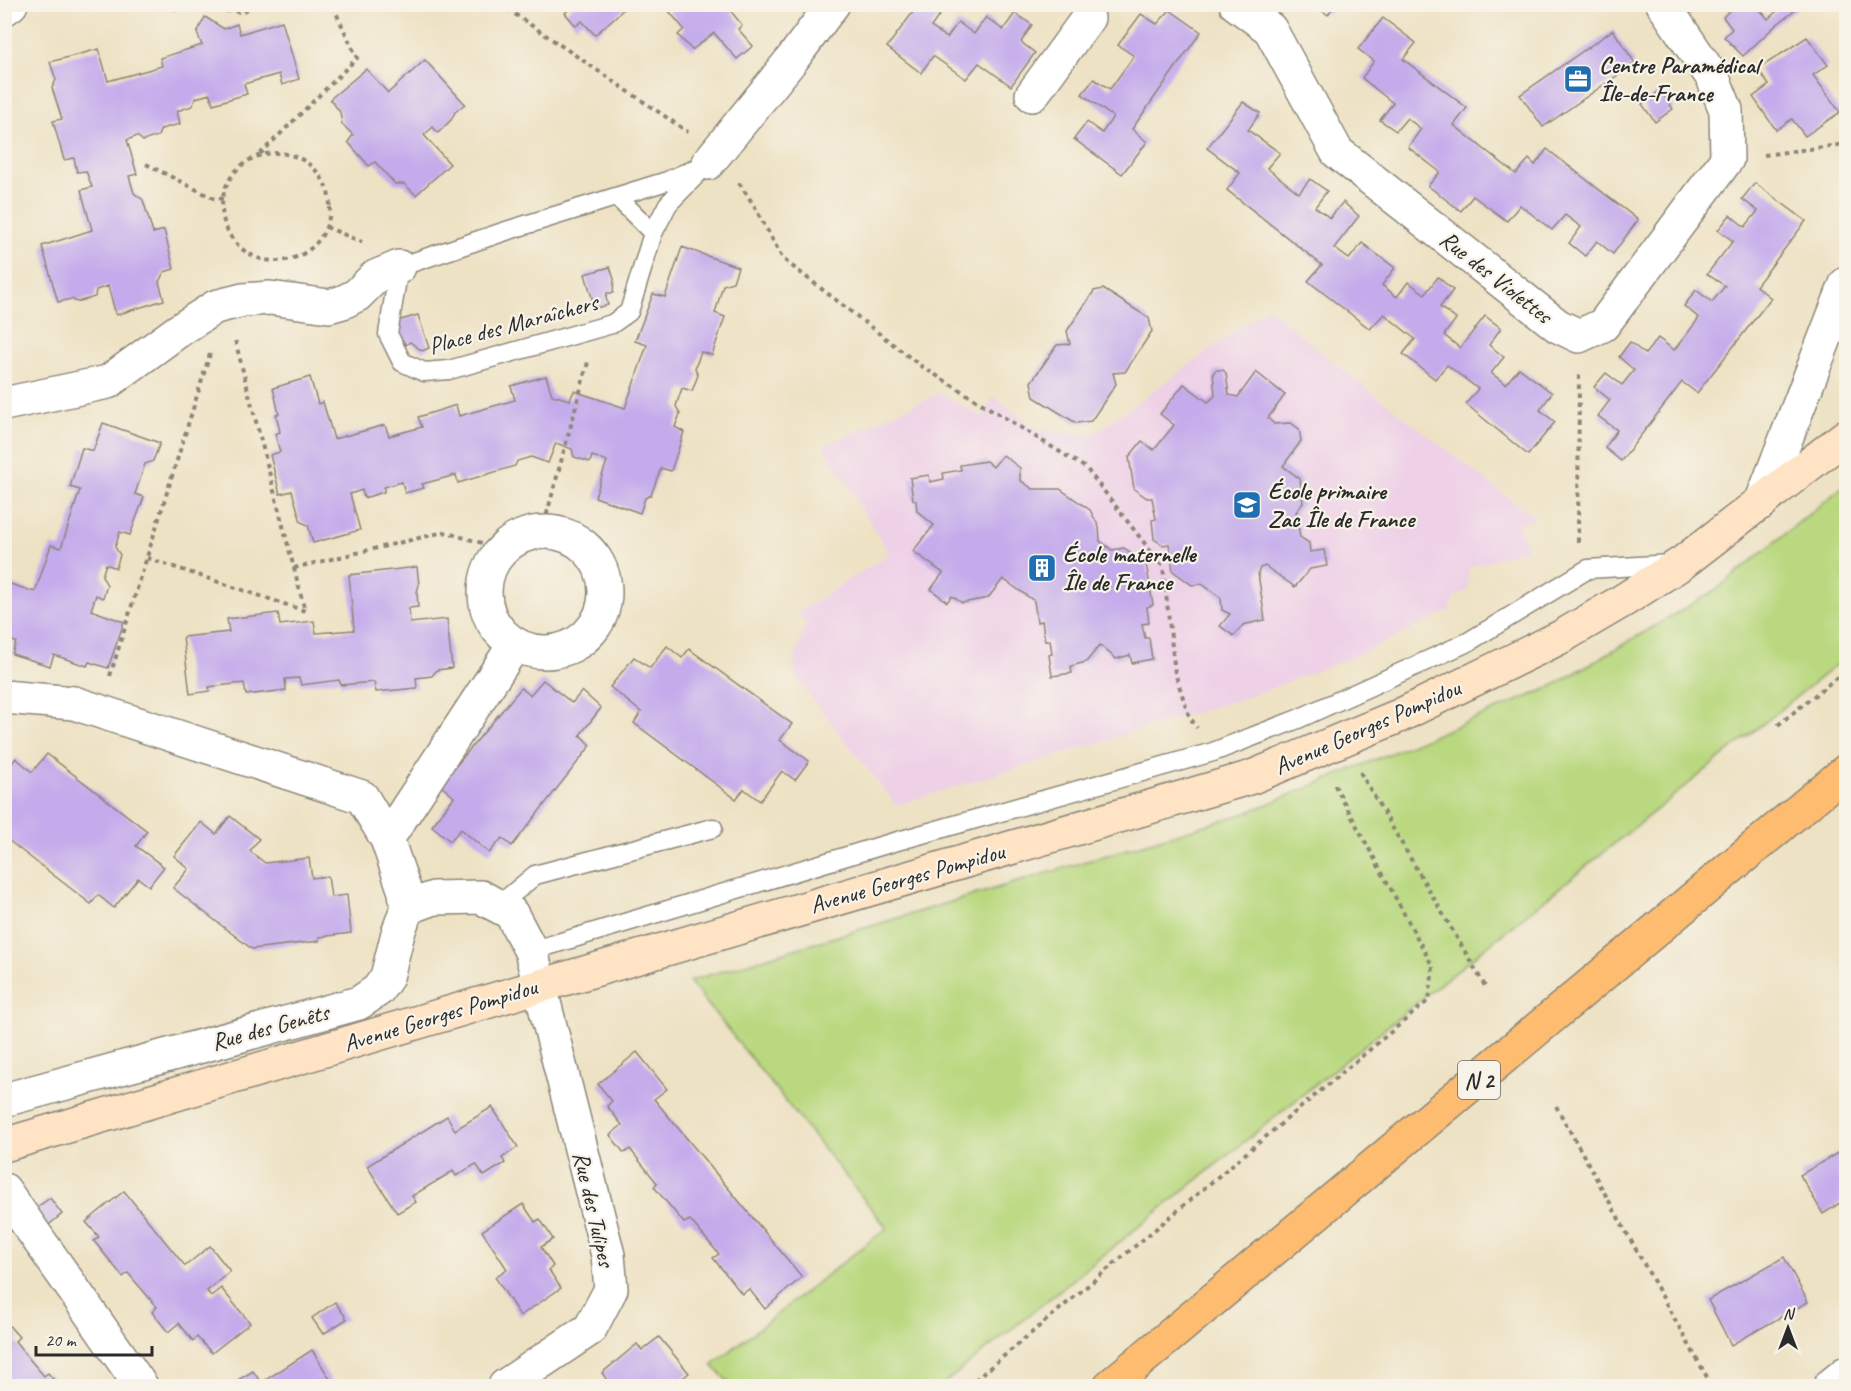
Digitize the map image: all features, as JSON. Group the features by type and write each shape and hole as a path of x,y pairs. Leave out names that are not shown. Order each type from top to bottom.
{"main road":[{"name":"Avenue Georges Pompidou","path":"4,1145 1252,777 1399,716 1561,637 1682,563 1846,436"},
{"name":"N 2","path":"1110,1386 1846,771"}],"street":[{"path":"4,9 11,4"},
{"path":"713,158 833,4"},
{"name":"Rue des Violettes","path":"1236,4 1270,29 1337,152 1558,326 1579,336 1603,325 1727,159"},
{"path":"1663,4 1713,78 1726,110 1727,159"},
{"path":"1032,95 1086,9"},
{"path":"4,404 108,382 215,307 270,298 329,306 357,295 375,277 399,267"},
{"path":"1761,503 1840,330 1846,284"},
{"path":"542,532 562,534 581,543 595,558 603,576 605,596 601,616 590,633 574,645 555,651 534,651 515,644 501,633 490,617 485,600 486,581 492,564 503,549 528,534 542,532"},
{"path":"387,839 515,644"},
{"name":"Rue des Genêts","path":"4,697 74,703 362,797 387,839 405,892 406,908 387,977 378,990 359,1003 4,1100"},
{"path":"406,908 434,898 481,897 498,906"},
{"name":"Rue des Tulipes","path":"498,906 511,913 531,951 608,1256 611,1289 590,1329 505,1386"},
{"path":"4,1190 141,1386"},
{"path":"1830,1386 1846,1373"}],"lane":[{"path":"399,267 667,181 713,158"},
{"name":"Place des Maraîchers","path":"399,267 388,334 402,362 424,372 450,370 612,324 629,312 653,232 668,204 713,158"},
{"path":"617,197 653,232"},
{"path":"531,951 887,844 1213,752 1298,719 1468,642 1588,569 1682,563"},
{"path":"498,906 535,875 713,828"}],"path":[{"path":"82,4 244,12 253,4"},
{"path":"260,155 282,153 304,160 321,176 330,196 330,219 320,240 303,255 282,262 259,259 239,248 226,229 221,207 226,184 240,166 260,155 357,58 332,4"},
{"path":"500,4 713,158 753,204 783,259 921,366 1086,468 1163,567 1175,673 1189,716 1213,752"},
{"path":"1727,159 1846,144"},
{"path":"146,164 213,198 223,199"},
{"path":"147,558 305,611 225,304"},
{"path":"99,711 225,304"},
{"path":"542,532 597,329"},
{"path":"1578,575 1579,336"},
{"path":"294,568 444,532 503,549"},
{"path":"1778,725 1846,670"},
{"path":"1329,746 1485,986"},
{"path":"968,1386 1429,1000 1433,967 1329,746"},
{"path":"1556,1106 1712,1386"}],"shaded area":[{"path":"1268,307 1323,354 1536,519 1518,524 1527,548 1468,568 1468,590 1453,598 1450,610 1363,653 1253,695 896,805 799,682 793,664 806,623 797,613 889,554 824,446 939,393 982,417 993,396 1035,428 1092,436"}],"green space":[{"path":"1846,484 1846,657 941,1386 732,1386 712,1365 887,1228 689,981 1246,813 1551,687 1716,590"}],"building":[{"path":"575,4 622,4 625,8 595,35 582,21 576,26 565,13"},
{"path":"663,4 725,4 742,25 738,29 753,46 737,59 714,33 692,50 678,35 684,29"},
{"path":"919,4 936,4 943,10 931,27 947,38 958,22 974,34 986,17 1003,30 1015,13 1032,25 1021,42 1035,53 1011,86 979,63 966,79 933,56 921,73 887,47"},
{"path":"1313,4 1335,4 1328,15"},
{"path":"1726,4 1755,4 1768,19 1785,4 1803,4 1743,56 1724,37 1732,29 1723,17 1730,10"},
{"path":"1170,10 1201,32 1132,129 1147,142 1122,174 1074,139 1087,122 1102,133 1113,117 1082,94 1094,79 1110,89 1134,56 1118,45 1141,14 1157,24"},
{"path":"205,17 224,29 237,24 240,34 282,21 299,79 282,85 279,74 244,84 247,94 213,104 210,94 196,98 192,106 177,111 180,124 161,129 158,136 143,141 137,136 127,140 137,174 129,176 134,193 143,200 153,233 164,230 174,269 164,272 159,282 164,300 116,315 108,286 96,290 95,297 77,302 71,299 58,302 42,246 92,230 81,190 92,187 86,171 77,172 74,158 64,160 53,121 62,119 52,88 56,80 50,62 99,49 108,81 162,66 160,58 202,45 197,33"},
{"path":"1383,18 1416,43 1403,59 1467,108 1454,125 1484,149 1516,174 1529,159 1535,165 1547,149 1638,220 1613,254 1597,241 1585,256 1569,243 1581,227 1565,215 1552,230 1520,205 1507,221 1473,196 1461,211 1428,186 1440,172 1408,147 1421,129 1407,118 1396,131 1380,120 1393,103 1362,78 1374,61 1358,49"},
{"name":"Centre Paramédical Île-de-France","path":"1613,30 1635,63 1543,127 1520,95"},
{"path":"1807,37 1828,65 1813,75 1840,112 1805,136 1792,119 1776,130 1753,97 1769,85 1758,69"},
{"path":"425,60 465,104 455,112 451,120 438,133 433,127 424,135 450,164 416,195 404,184 395,184 375,162 369,166 348,142 353,135 342,124 340,112 330,99 366,69 388,93"},
{"path":"1661,90 1673,109 1655,122 1642,104"},
{"path":"1243,102 1260,113 1248,130 1280,153 1267,168 1299,193 1310,179 1327,191 1315,207 1330,218 1343,202 1359,216 1334,248 1349,259 1362,243 1395,268 1382,285 1397,297 1408,282 1425,294 1438,277 1453,290 1440,307 1456,319 1444,335 1460,348 1485,316 1501,328 1489,345 1504,357 1491,373 1506,384 1519,368 1552,393 1540,410 1555,422 1528,455 1466,404 1478,389 1447,365 1435,379 1403,354 1415,339 1384,314 1370,329 1308,281 1322,265 1227,190 1240,173 1207,148"},
{"path":"1755,183 1806,221 1756,286 1771,298 1697,393 1682,382 1621,461 1605,448 1617,430 1598,416 1610,400 1594,387 1606,373 1622,385 1634,370 1619,357 1630,342 1645,354 1658,338 1674,350 1699,318 1684,306 1696,290 1712,302 1725,286 1707,274 1733,241 1718,230 1730,215 1745,227 1758,211 1742,199"},
{"path":"682,247 738,267 733,282 723,285 715,313 725,317 712,355 701,352 695,368 698,375 692,391 682,388 676,406 680,414 675,427 684,432 671,471 661,468 651,495 645,498 640,513 595,497 607,461 592,456 590,462 574,457 572,449 556,443 548,463 531,457 517,461 515,466 458,483 456,475 422,484 424,488 405,493 402,482 384,487 384,492 364,498 362,490 350,494 360,530 313,543 308,525 301,522 292,491 280,494 270,455 280,452 275,434 280,432 276,414 279,414 273,388 310,377 318,404 323,402 334,439 385,425 389,436 422,427 418,417 456,405 459,416 515,400 511,386 546,376 552,395 570,400 574,391 625,408 647,345 635,341 653,294 665,297"},
{"path":"610,267 614,279 613,293 607,293 608,305 595,308 585,274"},
{"path":"1103,289 1149,318 1152,331 1125,372 1113,373 1116,384 1091,421 1076,423 1034,397 1031,382 1057,345 1070,344 1067,331 1094,291"},
{"path":"418,315 429,348 422,351 410,342 406,345 397,333 394,322"},
{"path":"1216,370 1223,370 1226,373 1229,395 1238,397 1256,372 1285,395 1268,418 1274,424 1291,423 1299,429 1301,441 1283,466 1300,479 1303,503 1296,512 1300,537 1309,543 1310,552 1324,550 1327,566 1310,569 1295,587 1265,566 1260,568 1258,573 1265,620 1243,625 1234,636 1220,626 1230,614 1222,610 1221,598 1202,584 1192,585 1173,571 1169,544 1163,545 1154,539 1152,520 1156,519 1152,498 1147,498 1134,489 1129,457 1142,441 1154,450 1174,425 1160,414 1184,384 1208,402 1215,396 1213,373"},
{"path":"103,423 160,443 153,461 145,464 135,494 144,497 130,535 120,532 115,547 120,555 116,568 106,564 102,576 107,585 103,598 96,595 91,610 124,622 108,668 89,662 87,666 54,655 50,666 12,654 16,642 4,639 4,582 35,592 51,545 61,548 80,490 70,487 82,448 93,451"},
{"name":"École maternelle Île de France","path":"1003,455 1020,468 1020,480 1033,489 1060,489 1090,510 1099,527 1100,541 1112,550 1124,548 1146,563 1153,605 1147,607 1149,623 1142,624 1145,638 1149,638 1152,659 1132,663 1130,655 1116,659 1100,645 1086,662 1071,666 1072,673 1052,676 1049,655 1052,654 1050,640 1045,641 1042,621 1037,622 1034,601 1003,579 988,598 962,603 952,596 947,602 931,589 943,573 913,551 934,525 917,511 910,478 929,475 930,482 944,479 943,473 961,470 960,465 986,461 993,467"},
{"path":"417,567 418,607 409,608 410,623 447,619 452,668 437,670 432,676 416,678 417,688 376,692 374,682 341,685 339,680 301,685 299,678 285,679 286,690 246,695 244,683 209,687 210,691 190,694 183,637 229,632 227,619 278,613 280,625 314,621 316,633 354,630 349,575"},
{"path":"667,646 682,658 689,649 792,724 780,740 809,761 795,780 782,771 760,801 744,789 736,799 634,723 641,712 610,687 634,657 650,668"},
{"path":"543,680 572,703 582,691 601,708 580,735 591,745 512,846 502,838 489,853 461,829 450,841 432,826 454,797 440,785 521,688 530,695"},
{"path":"47,754 147,831 136,846 164,867 149,886 138,878 114,908 98,895 91,904 4,837 4,773 16,758 32,772"},
{"path":"230,816 259,839 250,851 265,863 309,858 312,878 328,876 331,897 347,895 351,933 319,937 319,941 252,949 173,888 189,869 174,856 201,822 216,834"},
{"path":"637,1052 667,1089 654,1099 802,1277 765,1309 749,1289 742,1294 713,1258 719,1254 690,1220 684,1223 654,1187 657,1183 630,1149 624,1153 610,1135 622,1125 607,1106 612,1101 598,1084"},
{"path":"492,1107 518,1147 502,1158 505,1163 484,1176 476,1164 456,1176 453,1171 412,1196 416,1202 397,1213 367,1166 447,1116 455,1130"},
{"path":"1846,1148 1846,1199 1823,1214 1800,1175"},
{"path":"124,1191 185,1266 210,1246 230,1271 207,1291 211,1296 221,1288 250,1323 212,1353 197,1337 193,1341 179,1323 168,1332 152,1312 157,1307 128,1273 123,1277 94,1241 99,1237 86,1222"},
{"path":"50,1198 62,1214 46,1227 33,1210"},
{"path":"523,1204 535,1222 540,1219 553,1239 541,1247 553,1266 549,1270 561,1288 520,1316 495,1277 507,1269 482,1231"},
{"path":"1784,1257 1808,1302 1731,1345 1708,1300"},
{"path":"335,1302 347,1319 323,1334 312,1318"},
{"path":"4,1320 19,1337 15,1341 31,1361 44,1376 48,1373 59,1386 4,1386"},
{"path":"659,1337 689,1373 673,1386 599,1386 607,1380 602,1373 637,1344 642,1350"},
{"path":"312,1350 332,1382 324,1386 241,1386 238,1380 253,1371 261,1383"}],"place":[{"name":"Centre Paramédical Île-de-France","path":"1578,79"},
{"name":"École primaire Zac Île de France","path":"1247,505"},
{"name":"École maternelle Île de France","path":"1042,568"}]}
